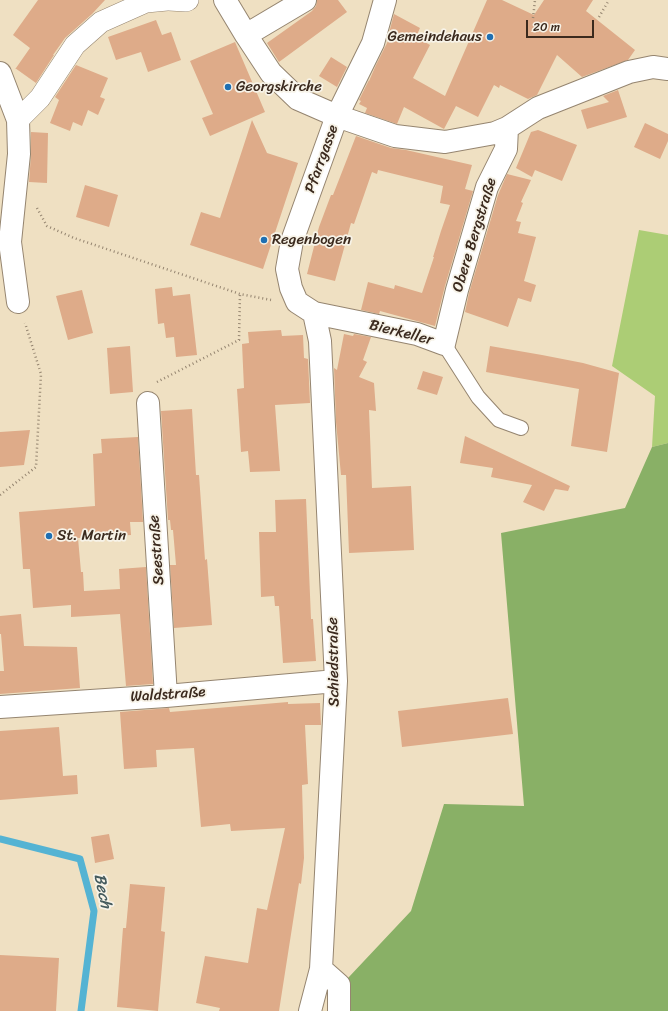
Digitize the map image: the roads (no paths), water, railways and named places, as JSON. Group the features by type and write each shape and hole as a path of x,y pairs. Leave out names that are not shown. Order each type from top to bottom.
{"street":[{"path":"18,120 40,98 75,45 101,22 146,2 188,0"},
{"path":"225,0 246,35 272,73 298,99 337,116 395,136 445,142 495,132 507,128 538,108 629,72 653,67 668,69"},
{"path":"246,35 305,0"},
{"name":"Pfarrgasse","path":"314,313 297,302 291,288 287,269 292,241 337,116 373,42 384,0"},
{"path":"0,73 18,120 19,154 10,242 18,302"},
{"name":"Obere Bergstraße","path":"444,344 457,290 487,187 506,148 507,128"},
{"name":"Bierkeller","path":"314,313 417,334 444,344"},
{"name":"Schiedstraße","path":"310,1011 321,969 336,681 320,341 314,313"},
{"name":"Seestraße","path":"148,404 166,696"},
{"name":"Waldstraße","path":"0,707 166,696 336,681"},
{"path":"321,969 339,985 339,1011"}],"lane":[{"name":"Bierkeller","path":"444,344 478,397 499,420 521,428"}],"waterway":[{"name":"Bech","path":"0,839 80,859 94,911 81,1011"}],"place":[{"name":"Gemeindehaus","path":"490,37"},
{"name":"Georgskirche","path":"228,87"},
{"name":"Regenbogen","path":"264,240"},
{"name":"St. Martin","path":"49,536"}]}
